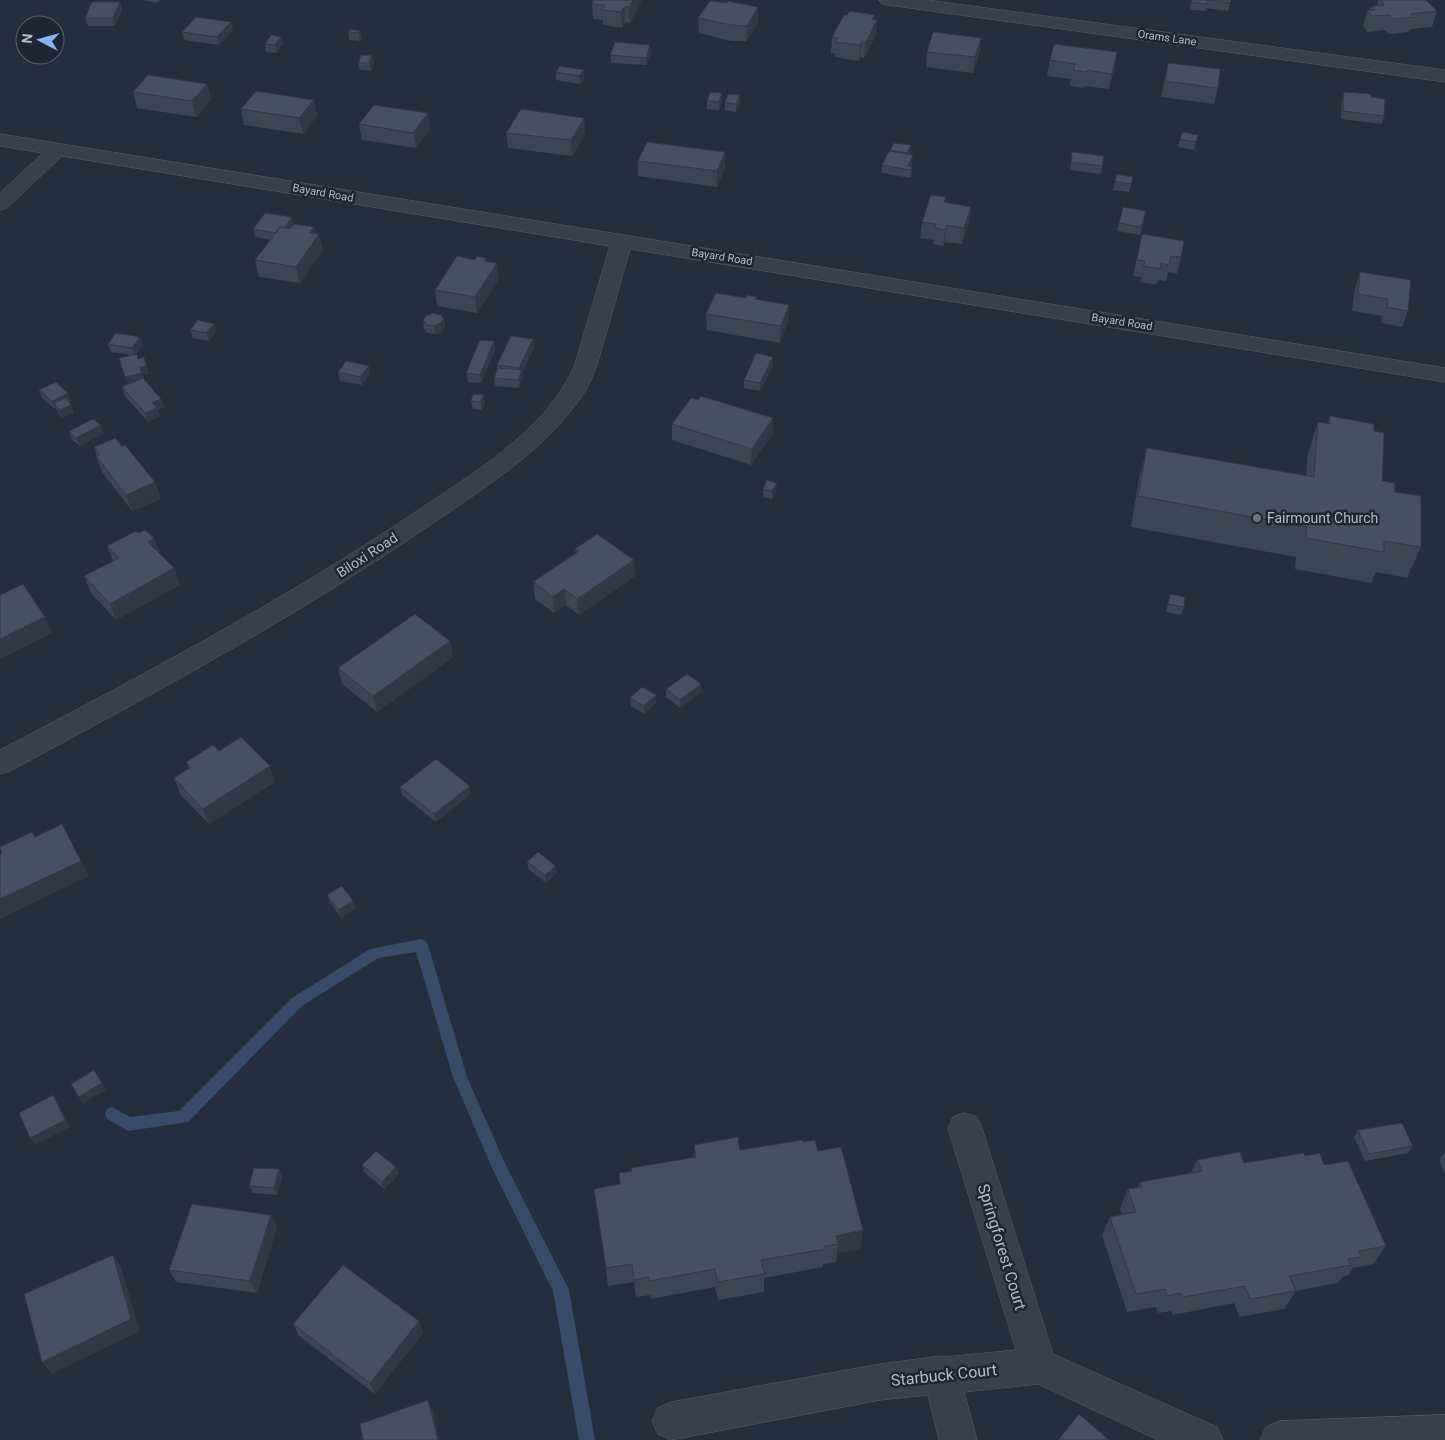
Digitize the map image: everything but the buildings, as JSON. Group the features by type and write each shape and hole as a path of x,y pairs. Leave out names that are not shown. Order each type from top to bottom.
{"street":[{"name":"Orams Lane","path":"888,0 1445,76"},
{"name":"Bayard Road","path":"0,140 1445,375"},
{"path":"0,204 58,149"},
{"name":"Biloxi Road","path":"0,763 194,660 286,606 382,546 494,470 529,441 558,411 576,387 585,367 622,241"},
{"name":"Springforest Court","path":"965,1128 1039,1366"},
{"name":"Starbuck Court","path":"671,1421 880,1382 941,1374 1039,1366 1193,1437 1204,1440"},
{"path":"941,1374 958,1440"},
{"path":"1279,1440 1445,1434"}],"waterway":[{"path":"112,1114 128,1124 183,1117 297,1002 375,953 421,945 460,1077 497,1163 561,1290 587,1440"}],"place":[{"name":"Fairmount Church","path":"1257,518"}]}
